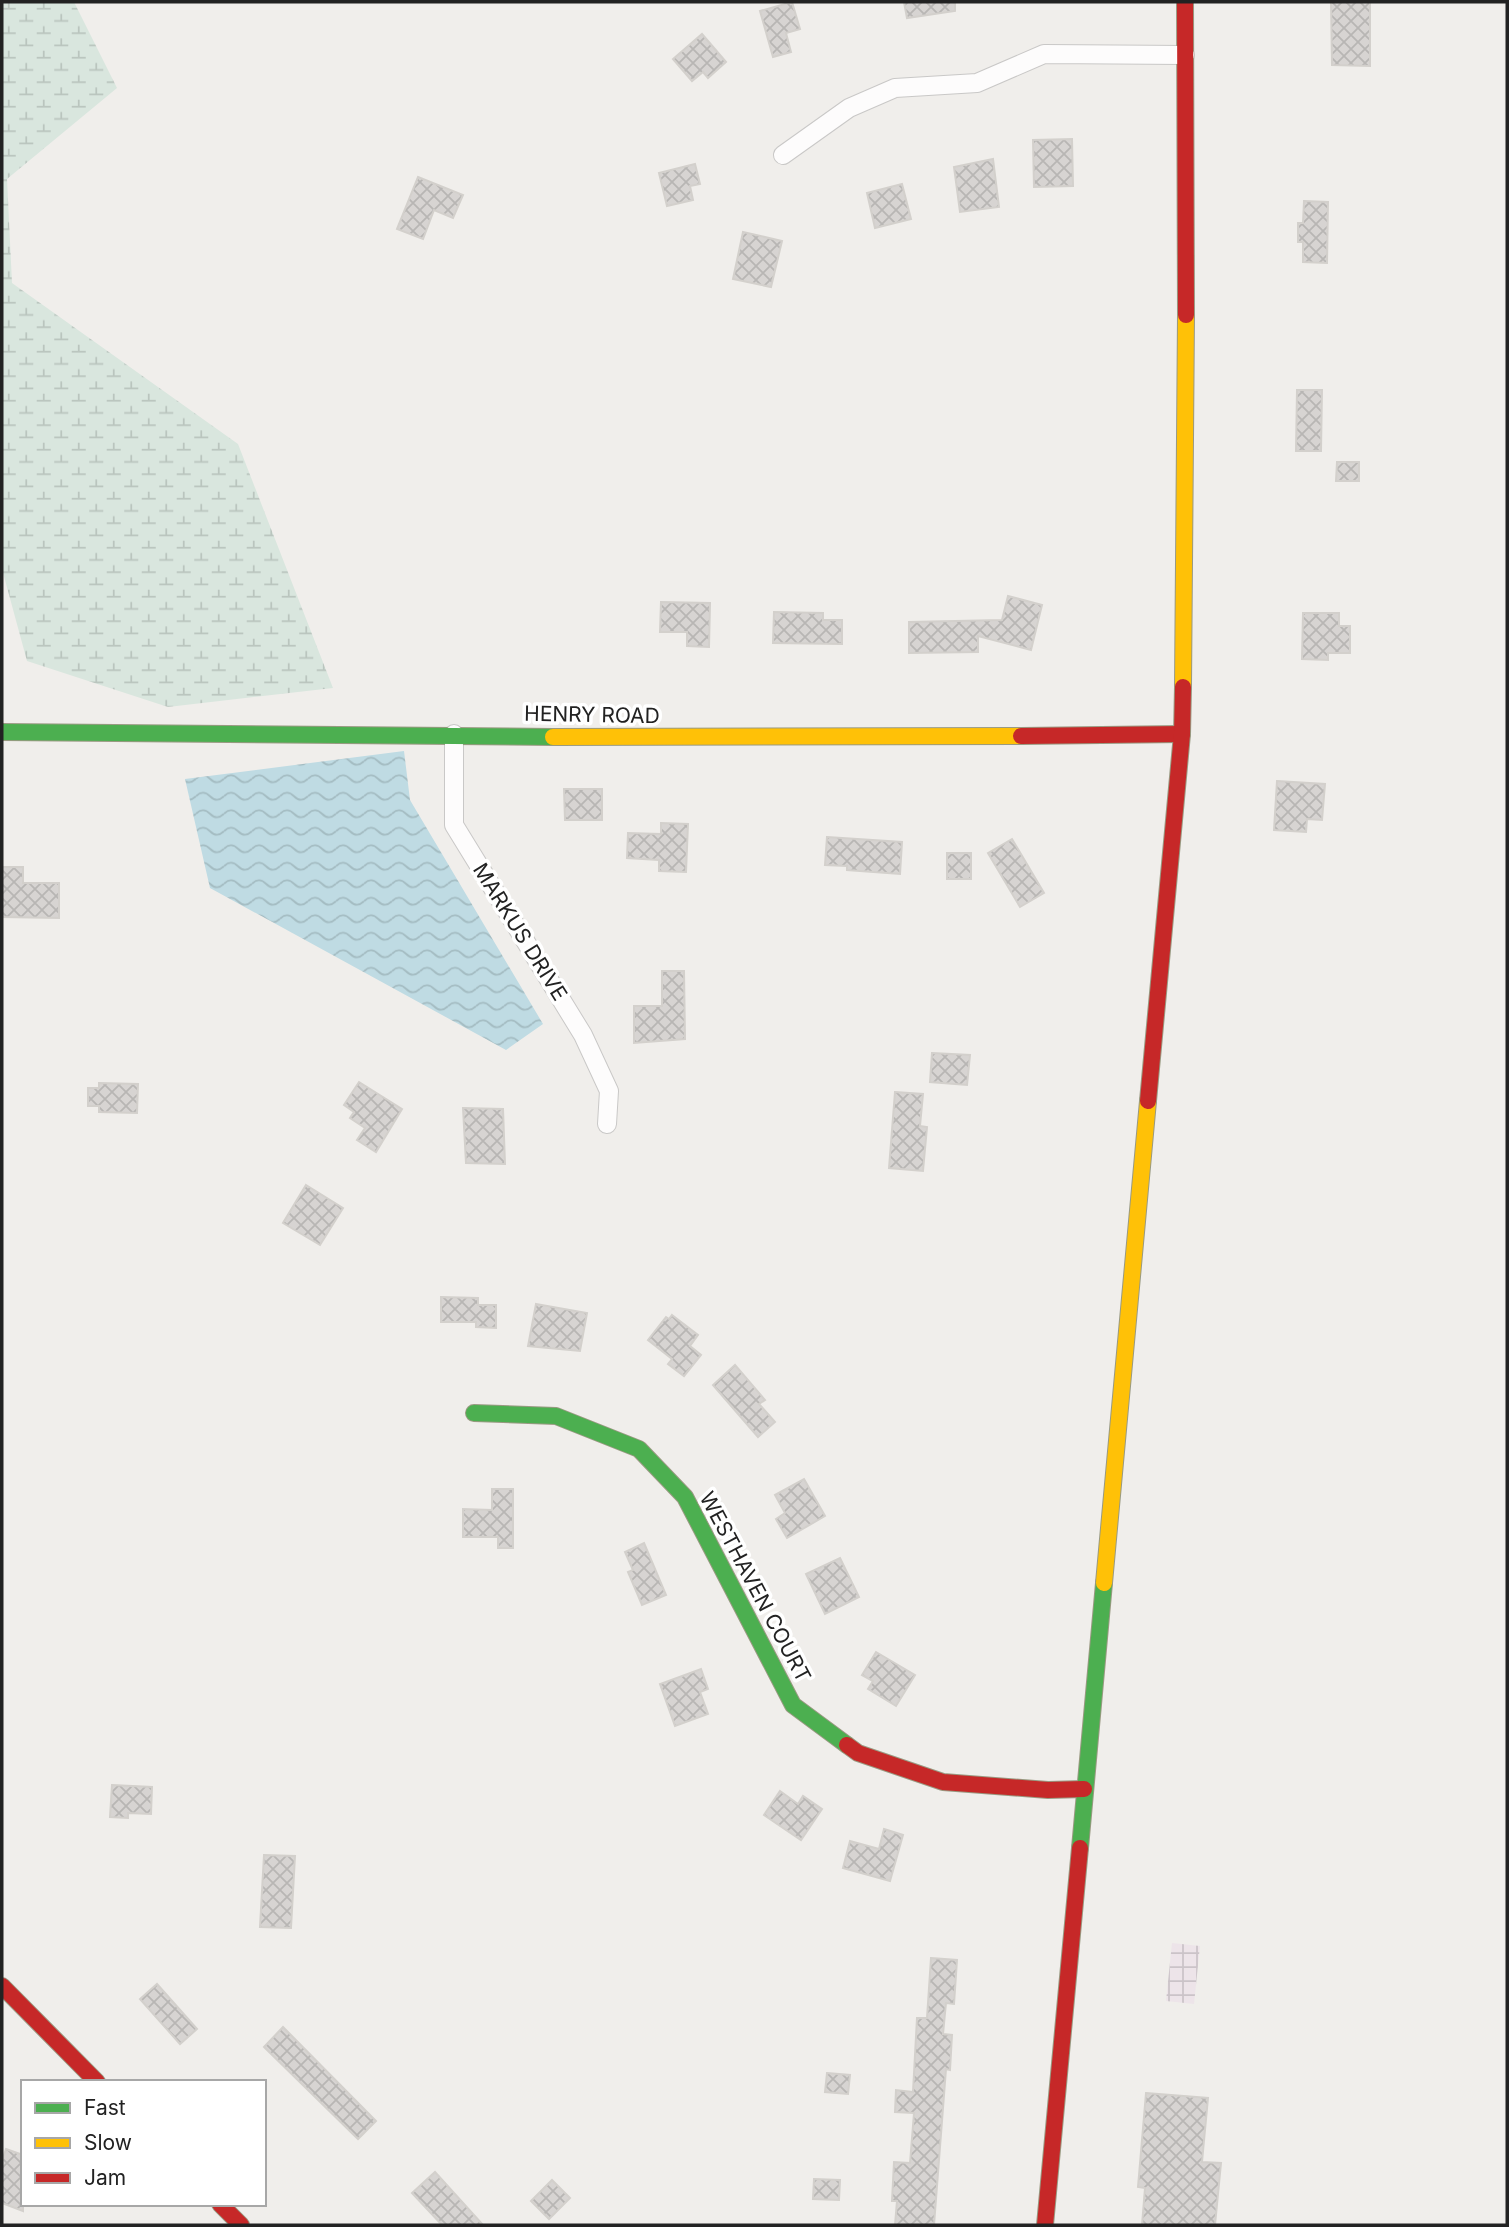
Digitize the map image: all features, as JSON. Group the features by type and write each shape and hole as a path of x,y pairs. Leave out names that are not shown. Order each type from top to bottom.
{"main road":[{"path":"1045,2225 1182,734 1186,484 1185,2"},
{"name":"HENRY ROAD","path":"2,732 706,738 1182,734"},
{"name":"WESTHAVEN COURT","path":"474,1413 556,1416 639,1449 685,1497 793,1705 858,1753 943,1782 1048,1790 1084,1789"},
{"path":"2,1986 95,2080"},
{"path":"222,2206 241,2225"}],"street":[{"path":"783,155 849,108 895,88 977,83 1044,54 1185,55"},
{"name":"MARKUS DRIVE","path":"454,734 454,825 583,1035 609,1091 607,1125"}],"shaded area":[{"path":"1172,1943 1200,1946 1194,2004 1166,2001"}],"green space":[{"path":"2,2 74,2 117,88 7,179 12,283 238,444 333,688 168,707 27,661 2,569"}],"water":[{"path":"404,751 410,800 543,1024 506,1050 210,888 185,779"}],"building":[{"path":"792,2 800,29 786,33 791,52 773,57 760,11"},
{"path":"904,2 955,2 955,11 907,18"},
{"path":"1331,2 1370,2 1370,66 1332,65"},
{"path":"702,34 726,62 708,78 703,72 692,81 673,59"},
{"path":"1072,139 1073,186 1034,187 1033,140"},
{"path":"993,159 999,207 960,212 954,167"},
{"path":"695,164 700,184 690,186 693,200 667,206 659,173"},
{"path":"418,177 463,195 453,218 434,210 423,239 397,229"},
{"path":"902,184 911,219 875,228 867,193"},
{"path":"1304,201 1328,202 1327,263 1303,262 1303,242 1298,242 1298,223 1303,223"},
{"path":"743,232 782,241 771,287 733,279"},
{"path":"1297,390 1322,390 1321,451 1296,451"},
{"path":"1337,462 1359,462 1359,481 1336,481"},
{"path":"1008,596 1042,605 1031,650 978,636 978,652 909,653 909,622 1002,620"},
{"path":"661,602 710,603 709,647 687,646 687,632 660,632"},
{"path":"774,612 823,613 823,620 842,620 842,644 773,643"},
{"path":"1303,613 1339,613 1339,626 1350,626 1350,653 1328,653 1328,660 1302,659"},
{"path":"1277,781 1325,784 1322,820 1307,819 1306,832 1274,830"},
{"path":"564,789 602,789 602,820 565,820"},
{"path":"661,823 688,824 686,872 659,871 659,860 627,858 628,833 661,834"},
{"path":"827,837 902,842 900,874 847,870 847,866 825,865"},
{"path":"1012,839 1044,893 1020,907 988,853"},
{"path":"947,853 971,853 971,879 947,879"},
{"path":"2,867 23,867 23,883 59,883 59,918 2,917"},
{"path":"662,971 684,971 685,1039 634,1043 634,1006 662,1006"},
{"path":"932,1053 970,1055 967,1085 930,1082"},
{"path":"359,1082 402,1109 376,1152 357,1140 365,1128 350,1118 354,1112 344,1105"},
{"path":"99,1083 138,1084 137,1113 99,1112 99,1106 88,1106 88,1088 99,1088"},
{"path":"895,1092 923,1094 920,1126 927,1127 923,1171 889,1168"},
{"path":"463,1108 503,1109 505,1164 466,1163"},
{"path":"306,1185 343,1208 320,1245 283,1223"},
{"path":"441,1297 478,1298 478,1305 496,1305 496,1328 476,1327 476,1322 441,1322"},
{"path":"536,1304 587,1313 580,1351 528,1346"},
{"path":"672,1315 698,1335 690,1346 701,1355 684,1376 668,1364 672,1359 648,1340 666,1317 669,1319"},
{"path":"735,1365 765,1400 759,1404 775,1422 758,1437 713,1385"},
{"path":"804,1479 825,1516 787,1538 776,1519 785,1513 775,1495"},
{"path":"492,1489 513,1489 513,1548 498,1548 498,1537 463,1537 463,1509 492,1510"},
{"path":"644,1543 666,1595 642,1605 628,1572 633,1570 625,1552"},
{"path":"840,1558 859,1597 825,1614 806,1574"},
{"path":"876,1652 915,1675 896,1706 868,1689 873,1681 862,1675"},
{"path":"701,1669 708,1689 700,1692 708,1714 675,1726 660,1684"},
{"path":"112,1785 152,1787 151,1814 128,1813 128,1818 110,1817"},
{"path":"780,1791 798,1804 803,1796 822,1809 801,1840 764,1815"},
{"path":"884,1829 903,1835 890,1881 843,1868 850,1841 879,1849"},
{"path":"264,1855 295,1856 291,1928 260,1927"},
{"path":"931,1958 957,1960 954,2004 946,2003 943,2034 952,2035 950,2070 946,2069 934,2225 895,2225 897,2201 892,2201 894,2162 910,2163 914,2113 895,2112 896,2090 913,2092 917,2018 927,2018"},
{"path":"157,1984 197,2029 180,2044 140,1999"},
{"path":"283,2027 376,2121 358,2139 264,2047"},
{"path":"827,2073 850,2075 848,2094 825,2092"},
{"path":"1146,2093 1208,2098 1202,2162 1221,2163 1215,2225 1142,2225 1145,2188 1138,2187"},
{"path":"6,2149 21,2154 23,2211 2,2203 2,2161"},
{"path":"435,2172 483,2225 442,2225 412,2193"},
{"path":"814,2179 840,2180 839,2200 813,2199"},
{"path":"552,2180 570,2198 549,2219 531,2201"}],"traffic: fast":[{"path":"2,732 553,737"},
{"path":"474,1413 556,1416 639,1449 685,1497 793,1705 847,1745"},
{"path":"1080,1848 1104,1583"}],"traffic: slow":[{"path":"1183,687 1186,315"},
{"path":"553,737 1021,736"},
{"path":"1104,1583 1148,1101"}],"traffic: jam":[{"path":"1185,2 1186,315"},
{"path":"1148,1101 1182,734 1183,687"},
{"path":"1021,736 1182,734"},
{"path":"847,1745 858,1753 943,1782 1048,1790 1084,1789"},
{"path":"1045,2225 1080,1848"},
{"path":"2,1986 95,2080"},
{"path":"222,2206 241,2225"}]}
